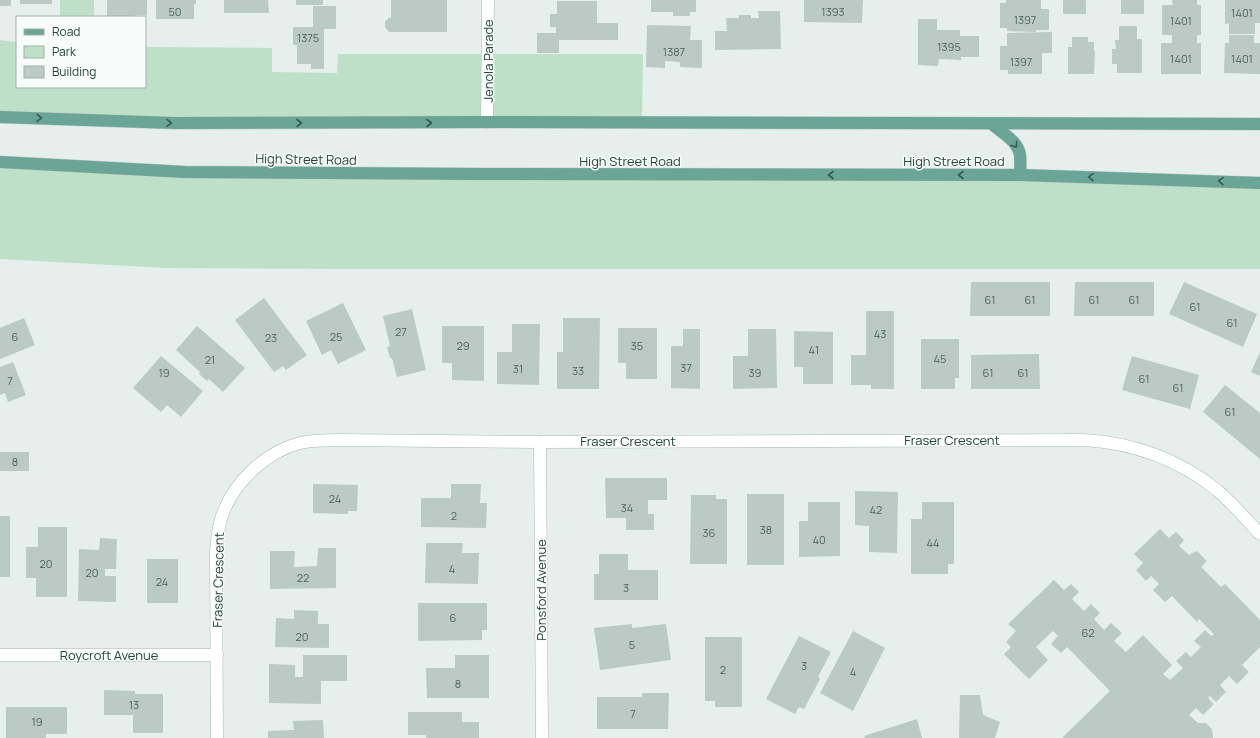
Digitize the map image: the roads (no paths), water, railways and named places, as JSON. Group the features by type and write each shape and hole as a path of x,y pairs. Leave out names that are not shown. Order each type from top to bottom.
{"main road":[{"path":"0,116 174,123 488,122 1260,124"},
{"path":"992,124 1018,147 1020,155 1020,175"},
{"name":"High Street Road","path":"0,162 201,172 1020,175 1260,183"}],"street":[{"name":"Jenola Parade","path":"488,0 488,122"},
{"name":"Fraser Crescent","path":"217,738 216,552 222,514 244,478 276,453 299,443 321,440 540,442 1084,440 1108,442 1128,445 1147,451 1187,469 1218,491 1260,534"},
{"name":"Ponsford Avenue","path":"540,442 542,738"},
{"name":"Roycroft Avenue","path":"0,655 217,655"}]}
